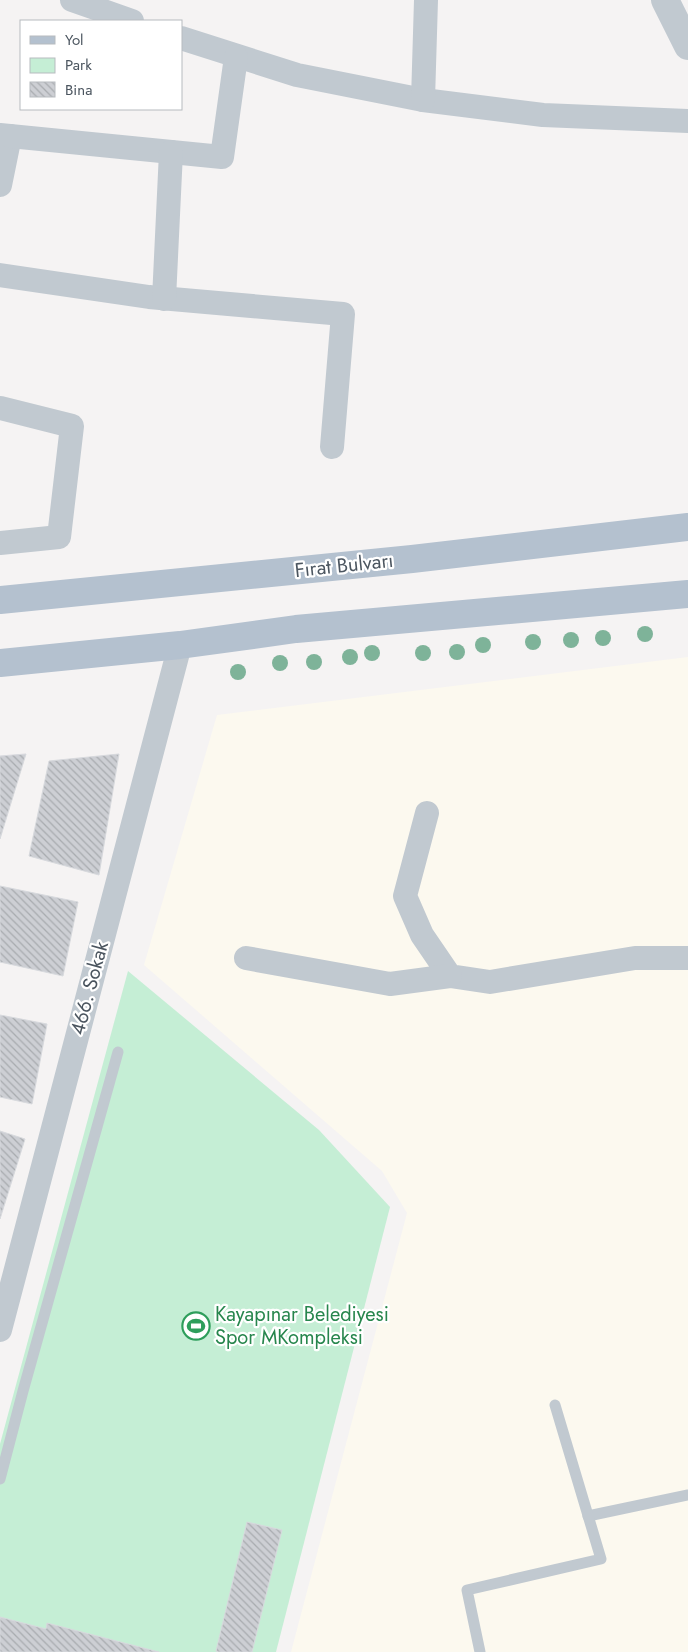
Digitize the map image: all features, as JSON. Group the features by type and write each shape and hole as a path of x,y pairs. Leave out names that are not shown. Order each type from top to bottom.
{"main road":[{"name":"Fırat Bulvarı","path":"0,600 412,558 688,527"},
{"path":"0,663 180,645 296,629 688,594"}],"street":[{"path":"73,0 129,20"},
{"path":"423,100 426,0"},
{"path":"665,0 688,46"},
{"path":"182,38 297,75 423,100 543,115 688,121"},
{"path":"0,184 5,136 222,157 236,57"},
{"path":"164,299 171,152"},
{"path":"0,275 164,299 343,314 332,448"},
{"path":"0,408 72,426 59,537 0,543"},
{"name":"466. Sokak","path":"0,1330 8,1265 180,645"},
{"path":"427,813 405,896 422,935 450,976"},
{"path":"246,958 390,984 450,976 490,982 635,958 688,958"}],"lane":[{"path":"0,1479 22,1391 118,1052"},
{"path":"480,1652 467,1590 601,1559 556,1405"},
{"path":"588,1516 688,1495"}],"shaded area":[{"path":"688,657 688,1652 291,1652 407,1213 382,1171 144,965 217,715"}],"green space":[{"name":"Kayapınar Belediyesi Spor MKompleksi","path":"128,971 319,1130 390,1207 276,1652 0,1652 0,1444"}],"building":[{"path":"26,754 0,839 0,756"},
{"path":"119,754 99,875 29,856 49,761"},
{"path":"0,886 78,902 63,976 0,962"},
{"path":"0,1015 47,1024 32,1104 0,1097"},
{"path":"0,1131 25,1139 0,1219"},
{"path":"247,1522 282,1530 252,1652 218,1652 216,1651"},
{"path":"0,1617 46,1629 47,1623 159,1652 0,1652"}],"place":[{"name":"Kayapınar Belediyesi Spor MKompleksi","path":"196,1326"}]}
